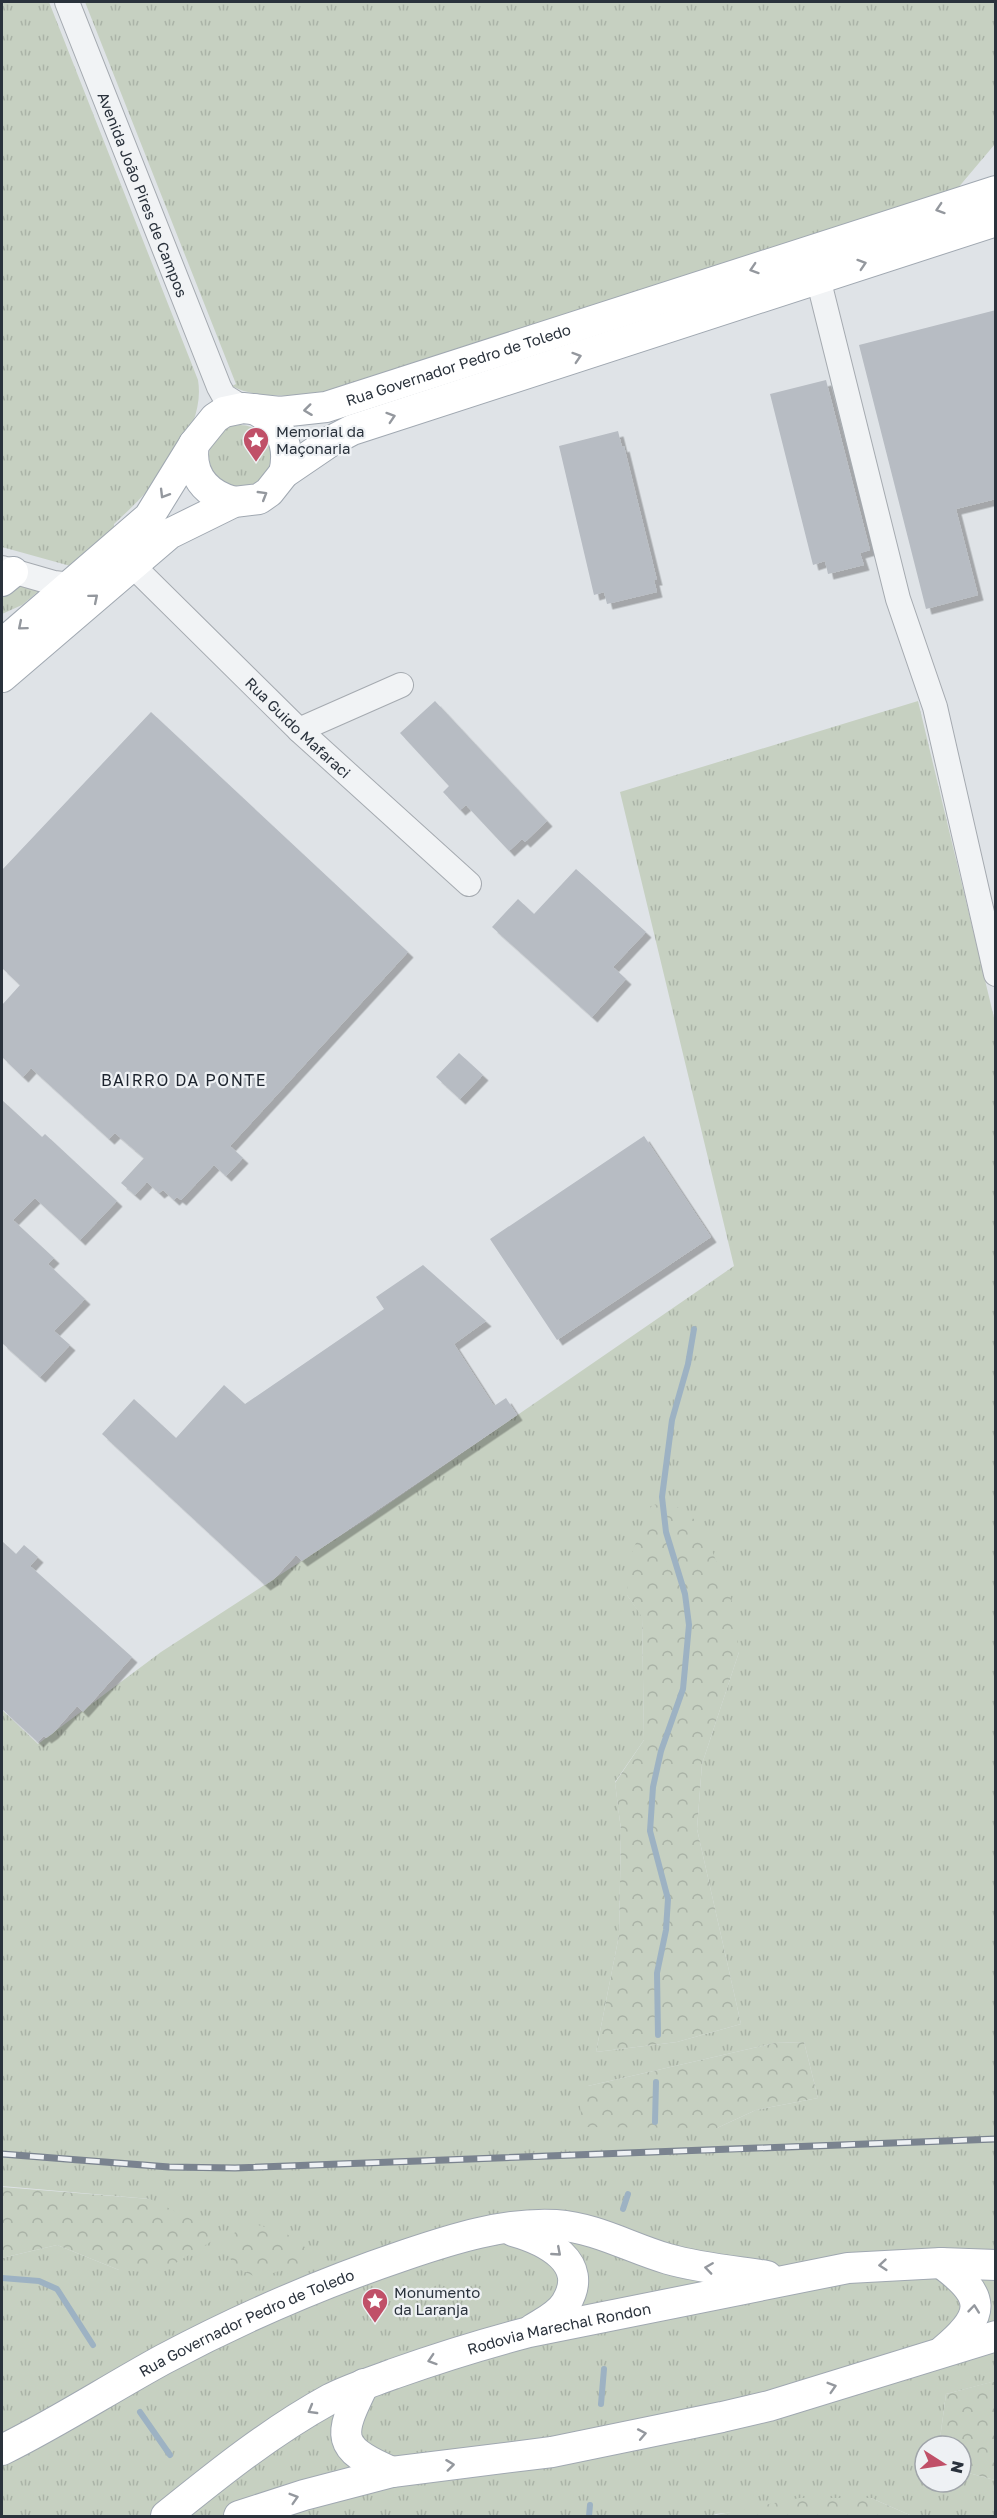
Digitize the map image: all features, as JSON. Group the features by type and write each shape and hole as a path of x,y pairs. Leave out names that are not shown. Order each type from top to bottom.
{"main road":[{"name":"Rua Governador Pedro de Toledo","path":"2,644 149,517 201,434 224,412 248,408 280,412 326,407 996,191"},
{"name":"Rua Governador Pedro de Toledo","path":"2,677 169,534 234,502 246,502 264,496 278,483 284,473 331,441 352,430 996,221"},
{"path":"248,408 273,421 282,435 287,453 284,473"},
{"path":"201,434 192,461 202,485 215,496 234,502"},
{"name":"Rua Governador Pedro de Toledo","path":"2,2450 164,2359 292,2297 355,2271 421,2249 504,2229 532,2225 575,2227 596,2231 677,2261 788,2280"},
{"name":"Rua Governador Pedro de Toledo","path":"504,2229 536,2238 558,2250 572,2274 572,2290 565,2305 529,2332"},
{"path":"940,2353 964,2332 976,2311 975,2299 969,2286 941,2263"},
{"name":"Rodovia Marechal Rondon","path":"166,2517 230,2465 293,2421 332,2398 364,2384 473,2348 529,2332 848,2268 941,2263 996,2265"},
{"path":"239,2517 304,2495 392,2472 552,2452 674,2428 769,2406 996,2336"},
{"path":"364,2384 348,2416 345,2428 346,2442 362,2458 392,2472"}],"street":[{"name":"Avenida João Pires de Campos","path":"67,2 219,387 224,396 248,408"},
{"path":"818,278 898,599 935,707 996,974"},
{"path":"201,434 219,387"},
{"name":"Rua Guido Mafaraci","path":"132,566 299,730 469,884"},
{"path":"5,574 71,585"},
{"path":"299,730 401,685"}],"green space":[{"path":"2,2 49,2 198,380 198,400 194,420 173,460 144,495 114,524 114,536 74,567 2,547"},
{"path":"85,2 995,2 995,144 952,195 324,394 264,395 232,386 236,384"},
{"path":"234,425 246,425 262,434 269,444 271,456 269,468 262,478 246,487 234,487 223,482 214,473 209,462 209,450 214,439 223,430"},
{"path":"24,585 40,590 22,605 2,614 2,591"},
{"path":"918,701 996,1026 996,2381 946,2394 941,2434 913,2434 913,2494 973,2494 973,2474 995,2480 995,2516 912,2516 871,2498 711,2516 2,2516 2,2258 57,2245 119,2270 150,2199 2,2186 2,1710 38,1744 161,1652 368,1518 734,1266 620,792","holes":["627,1595 739,1652 702,1764 697,1829 741,2024 677,2042 596,2052 619,1935 621,1830 615,1782 644,1740 642,1616","804,2042 818,2098 756,2110 717,2128 588,2086 775,2043"]},
{"path":"652,1505 676,1506 702,1525 734,1607 739,1652 702,1764 697,1829 741,2024 677,2042 596,2052 619,1935 621,1830 615,1783 644,1740 642,1617 627,1595 630,1557"},
{"path":"804,2042 818,2098 756,2110 717,2128 583,2127 580,2107 588,2086 775,2043"},
{"path":"2,2187 150,2199 201,2224 212,2241 174,2264 144,2272 119,2270 57,2245 2,2258"},
{"path":"250,2223 284,2232 309,2250 310,2261 258,2278 236,2268 223,2247 231,2235"},
{"path":"996,2381 995,2480 973,2474 973,2434 941,2434 946,2394"},
{"path":"799,2498 871,2498 912,2516 711,2516"}],"building":[{"path":"996,310 996,499 956,509 978,595 926,609 859,345"},
{"path":"826,380 870,550 860,553 864,565 828,574 825,561 813,565 770,394"},
{"path":"618,431 622,447 624,446 657,580 654,580 657,592 607,604 604,592 594,595 559,446"},
{"path":"435,701 547,821 525,842 522,839 509,851 466,805 460,810 443,792 449,786 400,733"},
{"path":"151,712 408,952 230,1146 243,1158 226,1176 214,1165 181,1200 177,1197 174,1200 163,1190 159,1193 147,1182 135,1195 121,1183 144,1158 115,1133 109,1139 31,1068 23,1077 2,1057 2,1005 20,985 2,968 2,870"},
{"path":"576,869 646,932 613,967 626,979 592,1017 492,927 518,899 534,914"},
{"path":"459,1053 483,1075 460,1099 436,1077"},
{"path":"2,1100 42,1137 45,1134 117,1201 80,1240 35,1198 13,1220 54,1258 48,1264 85,1299 54,1331 70,1345 40,1377 2,1343"},
{"path":"644,1136 711,1237 557,1340 490,1239"},
{"path":"423,1265 486,1321 454,1344 494,1406 506,1398 517,1415 302,1561 296,1555 274,1579 265,1585 102,1434 134,1399 176,1438 224,1385 245,1404 384,1309 376,1297"},
{"path":"2,1541 16,1554 24,1545 38,1557 30,1566 132,1657 83,1712 77,1706 53,1733 46,1738 44,1736 38,1742 2,1709"}],"waterway":[{"path":"658,2035 657,1973 666,1930 668,1899 650,1831 653,1787 661,1751 683,1689 689,1625 685,1594 666,1532 662,1497 672,1420 688,1364 694,1329"},
{"path":"655,2122 656,2082"},
{"path":"623,2209 628,2194"},
{"path":"2,2278 39,2281 57,2289 93,2345"},
{"path":"601,2404 604,2369"},
{"path":"140,2412 170,2455"},
{"path":"589,2516 590,2505"}],"railway":[{"path":"2,2154 169,2167 235,2168 996,2139"}],"place":[{"name":"Memorial da Maçonaria","path":"256,463"},
{"name":"Monumento da Laranja","path":"375,2324"}],"district":[{"name":"BAIRRO DA PONTE","path":"184,1080"}]}
